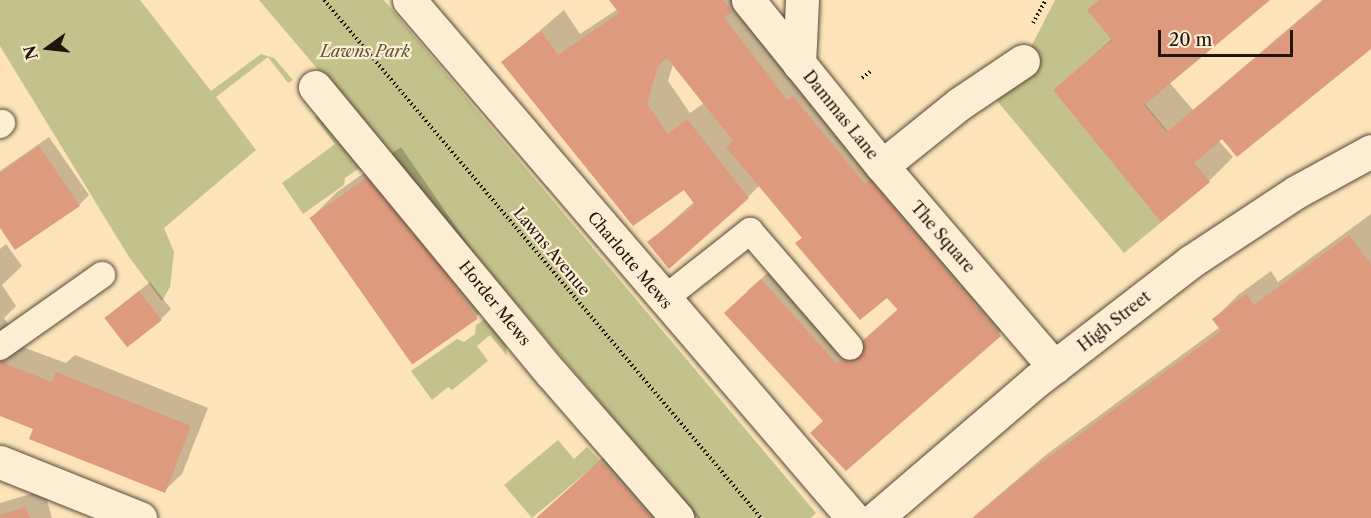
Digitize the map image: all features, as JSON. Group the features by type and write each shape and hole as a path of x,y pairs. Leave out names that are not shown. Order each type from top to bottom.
{"street":[{"name":"Charlotte Mews","path":"409,0 853,518"},
{"name":"Dammas Lane","path":"748,0 882,166"},
{"path":"799,64 802,0"},
{"path":"882,166 942,117 1023,61"},
{"name":"Horder Mews","path":"315,87 552,374 677,518"},
{"name":"High Street","path":"876,518 1054,367 1209,248 1296,192 1371,151"},
{"name":"The Square","path":"882,166 1054,367"},
{"path":"0,462 140,518"}],"lane":[{"path":"664,299 750,231 850,348"},
{"path":"0,347 102,275"}],"path":[{"name":"Lawns Avenue","path":"324,0 761,518"}],"green space":[{"path":"0,0 140,0 211,91 261,54 274,58 293,80 288,83 268,57 216,97 256,150 164,228 174,252 170,287 162,301 129,257 0,46"},
{"name":"Lawns Park","path":"259,0 384,0 816,513 811,518 698,518"},
{"path":"1055,0 1270,0 1145,104 1210,182 1124,253 993,96 1030,49"},
{"path":"317,114 366,172 358,169 345,178 344,185 303,214 282,183 335,144 315,118"},
{"path":"488,317 506,346 507,356 490,335 477,346 488,361 452,390 448,387 432,400 411,371 457,339 464,342 475,334 476,325"},
{"path":"558,440 574,459 587,447 600,461 532,518 504,485"}],"building":[{"path":"609,0 723,0 732,12 724,17 787,100 793,96 865,184 870,180 1001,336 846,471 810,433 823,421 724,313 761,279 837,364 898,310 887,298 860,320 795,243 802,238 726,147 733,141 667,58 658,66 647,104 668,134 687,119 749,198 669,269 647,242 695,205 684,190 633,226 501,62 541,31 558,55 619,13"},
{"path":"1099,0 1270,0 1144,105 1167,132 1324,0 1371,0 1371,49 1237,157 1222,139 1194,163 1210,182 1161,222 1053,90 1112,40 1087,10"},
{"path":"39,146 80,206 15,250 0,228 0,173"},
{"path":"375,172 478,319 412,365 309,218"},
{"path":"1349,235 1371,265 1371,518 973,518 1023,476 1221,331 1212,319 1246,294 1254,305"},
{"path":"139,291 162,320 127,347 104,318"},
{"path":"0,354 8,365 52,382 56,372 191,426 165,493 29,439 33,429 0,416"},
{"path":"600,461 652,518 536,518"},
{"path":"26,507 30,518 0,518 0,515"}]}
